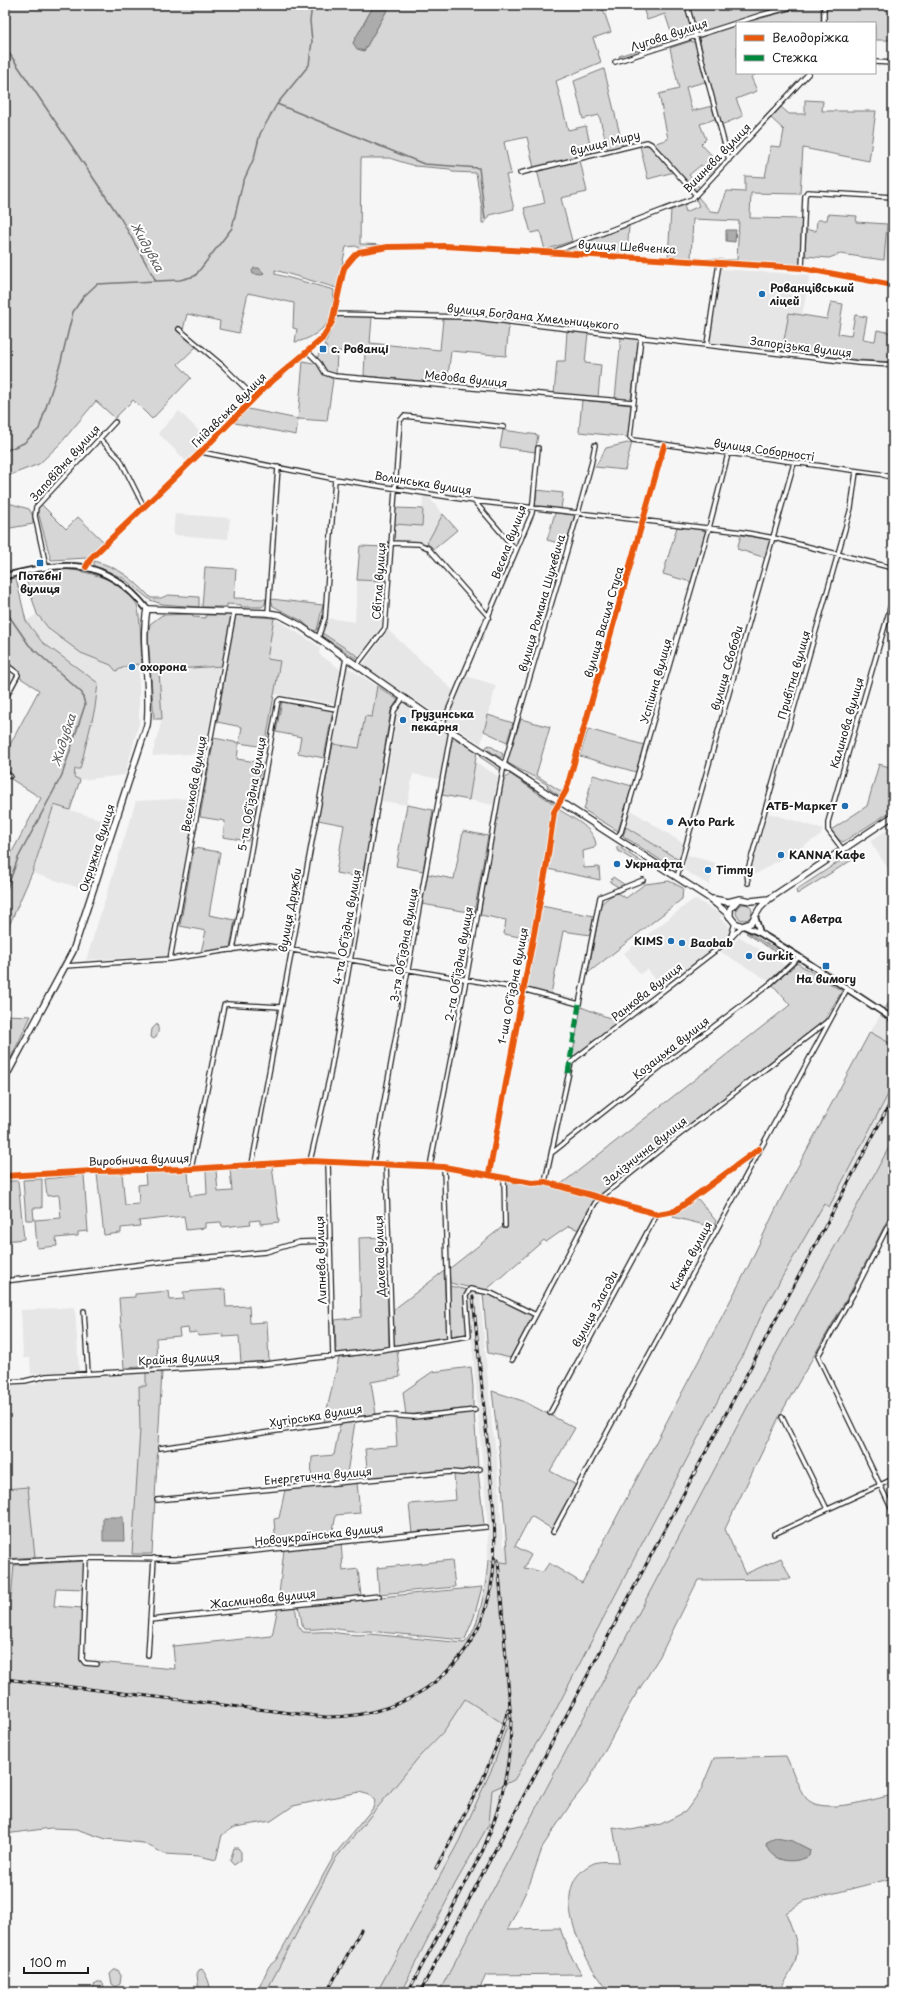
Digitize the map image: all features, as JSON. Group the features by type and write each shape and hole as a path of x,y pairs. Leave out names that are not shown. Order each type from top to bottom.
{"main road":[{"path":"147,609 268,613 280,615 318,638 451,731 709,898 735,923 743,926 751,923 769,899 893,816"},
{"name":"Окружна вулиця","path":"5,1078 73,951 147,725 148,689 144,637 147,609"},
{"path":"709,898 728,902 744,899 750,901 769,899"},
{"path":"730,917 730,909 737,901"},
{"path":"750,901 755,907 756,916"}],"street":[{"path":"687,5 729,160"},
{"name":"Лугова вулиця","path":"743,22 799,5"},
{"path":"824,5 824,22"},
{"name":"Лугова вулиця","path":"615,62 736,24"},
{"path":"876,62 893,63"},
{"name":"Вишнева вулиця","path":"550,253 692,199 808,74"},
{"name":"вулиця Миру","path":"520,173 647,142 651,144 696,195"},
{"path":"802,268 805,196 807,192 893,197"},
{"name":"вулиця Шевченка","path":"359,252 388,247 444,246 802,268 893,285"},
{"name":"Гнідавська вулиця","path":"86,567 91,558 201,452 254,397 322,339 332,322 344,268 359,252"},
{"path":"706,344 719,263"},
{"name":"вулиця Богдана Хмельницького","path":"334,314 468,317 706,344"},
{"path":"178,329 223,366 254,397"},
{"path":"633,402 641,337"},
{"name":"Запорізька вулиця","path":"706,344 858,363 893,365"},
{"name":"Медова вулиця","path":"308,352 319,363 325,373 335,376 633,402"},
{"name":"вулиця Соборності","path":"633,402 630,437 633,440 664,446 893,478"},
{"name":"Світла вулиця","path":"356,666 384,628 391,543 393,487 400,421 404,416 504,427"},
{"name":"Заповідна вулиця","path":"46,566 35,516 36,508 115,422"},
{"path":"100,439 120,459 144,507"},
{"name":"вулиця Романа Шухевича","path":"504,764 578,513 595,446"},
{"name":"вулиця Василя Стуса","path":"560,802 566,791 664,446"},
{"name":"Весела вулиця","path":"442,724 489,617 533,508 538,448"},
{"name":"Волинська вулиця","path":"201,452 335,479 474,501 709,528 774,538 893,568"},
{"name":"Успішна вулиця","path":"616,838 621,832 709,528 728,454"},
{"name":"вулиця Свободи","path":"677,878 794,463"},
{"path":"268,613 278,467"},
{"name":"Привітна вулиця","path":"748,883 747,873 851,508 856,472"},
{"path":"318,638 325,618 335,479"},
{"path":"474,501 516,550"},
{"path":"391,543 419,544 428,548 489,617"},
{"path":"5,576 46,566 86,567 113,578 130,590 147,609"},
{"name":"Калинова вулиця","path":"843,850 828,830 828,822 893,598"},
{"name":"Веселкова вулиця","path":"170,959 234,612"},
{"name":"вулиця Дружби","path":"252,1164 346,658"},
{"path":"5,664 18,675 5,699"},
{"name":"5-та Обʼїздна вулиця","path":"233,950 278,701 280,698 336,709"},
{"name":"4-та Обʼїздна вулиця","path":"310,1160 330,1075 394,711 403,698"},
{"name":"3-тя Обʼїздна вулиця","path":"373,1163 451,731"},
{"name":"2-га Обʼїздна вулиця","path":"430,1166 466,980 504,764"},
{"path":"5,773 10,776"},
{"name":"1-ша Обʼїздна вулиця","path":"488,1174 546,868 554,812 560,802"},
{"path":"65,966 170,959 263,945 522,989 579,1004 600,898 644,880"},
{"path":"756,916 760,932"},
{"path":"729,940 735,923"},
{"path":"743,926 760,932 893,1019"},
{"name":"Ранкова вулиця","path":"553,1152 571,1063 729,940 743,926"},
{"name":"Козацька вулиця","path":"553,1152 663,1065 771,983 799,957"},
{"name":"Княжа вулиця","path":"553,1532 759,1149 847,989"},
{"path":"191,1169 224,1005 281,1008"},
{"name":"Залізнична вулиця","path":"512,1360 595,1203 670,1142 829,1020"},
{"path":"657,1214 675,1211 759,1149"},
{"path":"545,1182 553,1152"},
{"name":"Виробнича вулиця","path":"5,1176 94,1171 191,1169 310,1160 328,1162 386,1163 444,1167 532,1183 545,1182 657,1214"},
{"name":"Липнева вулиця","path":"328,1162 329,1241 334,1357"},
{"name":"Далека вулиця","path":"386,1163 392,1348"},
{"path":"444,1167 449,1338"},
{"path":"504,1177 505,1226"},
{"name":"вулиця Злагоди","path":"550,1413 657,1214"},
{"path":"893,1216 855,1291 818,1356 893,1512"},
{"path":"888,1226 893,1238"},
{"path":"5,1281 176,1260 266,1252 299,1242 329,1241"},
{"name":"Крайня вулиця","path":"5,1382 25,1381 46,1376 272,1363 334,1357 469,1336 466,1296 470,1289 491,1293 536,1315"},
{"path":"84,1311 88,1373"},
{"name":"Хутірська вулиця","path":"160,1448 387,1415 414,1417 475,1410"},
{"path":"782,1417 827,1509"},
{"name":"Енергетична вулиця","path":"157,1500 450,1472 462,1473 480,1469"},
{"path":"774,1534 893,1479"},
{"name":"Новоукраїнська вулиця","path":"5,1562 86,1558 182,1558 486,1527"},
{"path":"86,1558 82,1659 85,1663 97,1664"},
{"path":"148,1655 154,1558"},
{"name":"Жасминова вулиця","path":"150,1620 379,1596"}],"shaded area":[{"path":"5,5 374,5 353,43 364,51 390,5 605,5 602,6 611,32 593,38 601,62 556,81 568,130 586,126 592,154 534,168 527,137 504,142 511,174 506,175 514,209 489,215 485,223 482,223 482,209 476,173 452,172 450,169 415,166 389,158 361,158 360,244 388,245 360,249 356,246 346,247 337,288 275,270 275,274 334,290 330,318 320,331 305,340 295,342 297,329 293,328 294,303 248,293 239,333 219,329 220,321 187,314 183,330 179,327 176,330 196,347 178,364 191,378 152,419 133,400 115,418 96,401 60,444 39,464 5,477"},
{"path":"374,5 390,5 364,51 357,49 353,43"},
{"path":"642,5 685,5 695,34 620,59 619,56 673,38 665,14 647,20"},
{"path":"689,5 791,5 736,22 698,34"},
{"path":"810,5 818,5 821,7 821,22 747,22"},
{"path":"827,5 893,5 893,40 876,40 876,22 826,22"},
{"path":"736,25 736,74 756,74 751,77 757,91 736,99 743,116 721,125 699,38"},
{"path":"691,41 695,43 705,82 686,87 692,111 712,106 715,119 700,124 706,139 701,144 721,165 711,176 701,165 689,175 700,188 696,192 653,144 668,139 659,94 679,89 670,48"},
{"path":"604,69 623,147 608,150 599,115 583,119 574,81"},
{"path":"805,100 823,101 822,111 876,111 869,161 803,148 800,194 751,193 750,218 802,219 800,266 668,258 671,210 684,205 686,212 699,206 696,199 698,197 710,211 719,212 727,191 745,192 745,176 765,177 771,146 781,147 784,130 771,118 781,107 789,114 805,114","holes":["693,219 739,221 737,260 691,258"]},
{"path":"647,144 651,145 674,172 648,179 640,146"},
{"path":"580,160 587,192 561,198 572,241 545,250 540,231 531,233 524,208 545,203 537,170"},
{"path":"828,214 857,216 856,222 887,224 884,260 840,254 829,258 805,256 806,230 816,231 817,220 827,220"},
{"path":"629,226 627,255 568,251 568,249"},
{"path":"726,230 736,230 735,242 726,241"},
{"path":"886,233 893,234 893,261 884,260"},
{"path":"254,268 259,268 264,273 262,275 253,274 252,271"},
{"name":"Рованцівський ліцей","path":"721,269 810,275 802,315 789,313 782,351 710,342"},
{"path":"831,302 843,304 838,334 851,336 855,315 867,317 863,339 875,341 877,330 893,333 893,362 858,360 782,351 789,313 827,319"},
{"path":"338,316 372,317 370,343 440,350 443,319 468,319 509,324 506,356 451,351 447,384 364,376 365,353 337,351 336,374 327,371 317,358 320,352 323,354 327,347 324,345"},
{"path":"567,331 588,333 585,363 601,365 598,397 554,394 557,361 565,361"},
{"path":"621,337 639,339 631,400 615,399"},
{"path":"303,361 318,364 324,375 333,379 327,421 298,419"},
{"path":"582,400 631,405 628,437 579,432"},
{"path":"248,409 298,419 296,435 235,423"},
{"path":"179,411 208,440 187,462 158,433"},
{"path":"503,430 538,435 535,452 500,447"},
{"path":"632,442 625,470 595,467 606,448"},
{"path":"537,490 563,493 561,509 535,505"},
{"path":"423,495 427,495 443,514 427,543 396,542 393,539 394,524 422,525"},
{"path":"5,502 29,509 33,516 33,524 5,529"},
{"path":"41,504 66,529 78,517 104,542 87,558 51,560 37,508"},
{"path":"395,508 423,509 422,526 394,524"},
{"path":"555,513 575,515 566,545 547,540"},
{"path":"175,514 230,518 228,539 173,535"},
{"path":"443,514 457,530 434,549 427,543"},
{"path":"677,527 706,530 691,582 663,574"},
{"path":"741,535 771,540 766,558 737,549"},
{"path":"360,546 387,547 385,581 357,580"},
{"path":"94,561 111,567 125,575 151,598 161,598 168,595 199,597 199,607 162,604 150,600 123,578 94,566"},
{"path":"205,567 236,569 234,598 266,599 265,604 262,607 241,607 241,605 227,604 227,607 202,607"},
{"path":"61,569 93,574 104,578 124,589 132,596 137,605 141,635 142,667 140,669 139,664 129,665 116,671 111,665 81,653 50,630 37,614 25,576"},
{"path":"16,578 26,621 42,642 98,683 95,708 80,769 75,769 74,777 80,780 70,810 54,805 32,873 5,935 5,865 41,798 11,779 13,775 5,769 5,754 39,690 19,677 19,673 5,661 5,580"},
{"path":"357,580 385,581 381,626 359,657 322,633 327,618 355,622"},
{"path":"271,599 323,605 317,630 313,631 302,621 273,606"},
{"path":"37,614 50,630 81,653 111,665 116,671 129,665 139,664 139,723 125,775 80,780 74,777 75,769 80,769 95,708 98,683 42,642 26,621"},
{"path":"192,614 193,617 206,618 206,615 232,615 223,666 159,670 162,719 154,719 148,637 150,624 162,615"},
{"path":"235,615 274,618 267,659 280,661 265,747 239,743 242,727 217,722"},
{"path":"274,618 320,647 319,654 340,669 334,704 274,694 280,661 267,659"},
{"path":"388,630 454,691 442,718 363,665"},
{"path":"322,633 359,657 357,659 322,636"},
{"path":"220,666 204,753 152,756 162,719 159,670"},
{"path":"347,667 377,686 372,717 365,716 359,748 333,744"},
{"path":"466,676 496,685 481,744 446,721"},
{"path":"377,686 398,700 391,710 363,878 336,873 344,825 318,820 333,744 359,748 365,716 372,717"},
{"path":"282,701 333,710 324,758 298,753 301,737 276,732"},
{"path":"403,703 447,734 439,779 413,774 407,805 382,801 398,712"},
{"path":"488,715 513,723 507,742 484,731"},
{"path":"521,719 550,727 536,775 562,792 561,795 558,795 547,787 548,785 508,763 507,760"},
{"path":"588,729 644,745 636,772 580,756"},
{"path":"214,738 239,743 237,759 262,763 248,841 223,837 225,821 200,817"},
{"path":"456,739 477,751 469,800 442,795 451,741"},
{"path":"489,745 503,754 501,758 485,748"},
{"path":"481,754 501,767 501,771 480,757"},
{"path":"475,762 498,776 493,805 469,800"},
{"path":"879,764 893,768 893,810 843,842 839,840 831,830 867,806"},
{"path":"510,774 557,806 530,939 504,934 506,920 480,915 503,780"},
{"path":"593,775 632,786 618,831 584,810"},
{"path":"196,798 168,956 86,960 136,801"},
{"path":"54,805 102,820 80,888 32,873"},
{"path":"407,805 433,810 423,871 396,866"},
{"path":"558,809 586,828 594,838 596,844 594,848 583,851 584,868 599,867 600,880 548,869 556,813"},
{"path":"631,810 684,844 679,860 626,827"},
{"path":"768,813 823,829 820,836 749,878"},
{"path":"893,826 893,876 870,841"},
{"path":"626,827 679,860 677,866 673,868 623,836"},
{"path":"463,831 488,836 474,913 422,904 427,874 454,879"},
{"path":"617,847 649,867 649,870 617,850"},
{"path":"194,848 220,852 209,915 235,920 230,948 201,952 206,931 180,926"},
{"path":"852,853 855,858 797,894 796,890"},
{"path":"687,855 716,863 709,885 684,870"},
{"path":"613,877 625,885 620,888 610,882"},
{"path":"669,881 683,888 682,899 588,973 601,904 609,897 617,893 626,898 645,884"},
{"path":"697,900 722,915 720,919 727,923 730,929 729,935 663,989 647,969 640,974 624,953 691,901"},
{"path":"744,904 750,906 752,912 750,918 744,920 738,918 736,912 738,906"},
{"path":"541,906 594,916 590,935 563,931 551,994 525,988"},
{"path":"747,932 792,959 790,961 746,933"},
{"path":"740,937 786,966 769,981 721,952"},
{"path":"797,963 842,991 824,1021 599,1196 560,1185 790,1005 773,985"},
{"path":"893,995 893,1015 885,1009"},
{"path":"581,1007 620,1022 572,1058"},
{"path":"5,1015 31,1016 5,1070"},
{"path":"880,1016 893,1024 893,1045 870,1032"},
{"path":"157,1024 158,1032 154,1039 151,1037 152,1029"},
{"path":"870,1032 893,1045 893,1085 829,1207 824,1204 765,1307 745,1352 635,1557 550,1721 514,1780 492,1790 489,1824 455,1884 401,1992 377,1992 459,1841 494,1764 507,1726 465,1699 444,1731 419,1757 336,1858 266,1992 257,1992 269,1966 276,1960 335,1854 373,1808 375,1801 370,1795 359,1792 293,1806 271,1821 235,1827 222,1835 216,1860 199,1856 165,1854 143,1843 106,1839 76,1829 51,1828 5,1834 5,1599 11,1599 14,1565 85,1561 84,1589 56,1588 54,1606 83,1608 80,1659 85,1665 96,1666 97,1662 175,1669 173,1646 272,1636 278,1607 295,1605 298,1625 303,1632 328,1632 355,1635 369,1634 464,1643 469,1638 478,1618 484,1592 488,1560 508,1563 500,1456 492,1391 523,1401 575,1428 550,1471 576,1485 552,1529 531,1516 515,1546 531,1555 524,1568 543,1572 549,1563 582,1583 749,1265 780,1200"},
{"path":"893,1085 893,1140 751,1400 439,1992 401,1992 455,1884 489,1824 492,1790 514,1780 550,1721 635,1557 745,1352 765,1307 824,1204 829,1207"},
{"path":"893,1140 893,1209 851,1291 780,1415 725,1529 745,1574 781,1558 791,1579 698,1580 660,1656 630,1704 587,1783 572,1802 543,1846 530,1883 508,1929 560,1928 569,1953 582,1974 486,1975 478,1992 439,1992 751,1400"},
{"path":"272,1165 279,1222 260,1224 260,1220 250,1221 251,1224 222,1227 221,1222 205,1223 205,1228 186,1230 184,1216 139,1221 140,1226 121,1228 121,1233 104,1235 97,1174 122,1173 125,1205 139,1204 138,1185 146,1184 145,1173 188,1172 190,1196 207,1194 206,1171 216,1170 218,1192 232,1191 230,1169"},
{"path":"84,1175 88,1231 78,1232 78,1236 56,1238 57,1246 37,1248 35,1220 61,1218 59,1195 47,1196 45,1179"},
{"path":"42,1179 42,1208 33,1208 34,1220 26,1220 23,1180"},
{"path":"506,1180 532,1186 545,1185 596,1199 579,1230 569,1226 546,1242 544,1240 485,1291 450,1283 449,1269 506,1224"},
{"path":"5,1181 18,1181 24,1239 5,1241"},
{"path":"698,1199 716,1221 713,1227 673,1217 675,1213"},
{"path":"386,1237 389,1347 336,1354 335,1320 361,1317 359,1238"},
{"path":"444,1271 447,1337 394,1346 393,1310"},
{"path":"450,1286 467,1290 464,1295 467,1334 450,1336"},
{"path":"225,1289 226,1307 249,1306 250,1323 267,1322 269,1361 241,1363 239,1336 223,1337 223,1334 198,1336 197,1332 189,1333 188,1328 179,1329 180,1336 156,1338 157,1366 124,1368 119,1298 135,1297 135,1294 169,1291 170,1300 184,1299 183,1292"},
{"path":"472,1291 480,1293 492,1425 497,1457 503,1545 506,1546 508,1563 488,1560 488,1527 468,1296"},
{"path":"483,1293 491,1295 533,1316 511,1358 488,1353"},
{"path":"75,1307 79,1371 31,1374 30,1358 23,1358 21,1310"},
{"path":"397,1349 400,1377 371,1382 376,1414 324,1422 339,1358"},
{"path":"471,1367 473,1408 406,1415 403,1392 432,1372"},
{"path":"162,1371 152,1554 132,1554 140,1429 139,1386 146,1386 146,1372"},
{"path":"146,1372 146,1386 139,1387 140,1429 132,1554 35,1557 28,1487 5,1489 5,1385 37,1384 37,1380 46,1378"},
{"path":"474,1412 478,1467 462,1471 451,1470 368,1478 365,1449 397,1446 395,1417 414,1419"},
{"path":"355,1422 346,1480 311,1483 312,1457 334,1455 340,1424"},
{"path":"478,1471 484,1525 412,1533 409,1504 456,1500 454,1474 463,1475"},
{"path":"357,1483 360,1513 336,1515 331,1540 276,1547 274,1519 279,1518 285,1490"},
{"path":"28,1487 35,1557 5,1559 5,1489"},
{"path":"103,1517 123,1517 124,1541 103,1541"},
{"path":"341,1542 343,1571 358,1569 361,1596 278,1604 284,1549"},
{"path":"452,1560 455,1587 379,1594 377,1568"},
{"path":"5,1565 14,1565 11,1599 5,1599"},
{"path":"482,1587 474,1617 465,1639 463,1640 369,1631 350,1631 331,1628 305,1629 302,1624 299,1605"},
{"path":"465,1699 507,1726 494,1764 459,1841 377,1992 266,1992 336,1858 419,1757 444,1731"},
{"path":"786,1756 803,1794 813,1803 823,1806 848,1805 893,1795 893,1878 804,1901 786,1913 795,1937 797,1954 792,1970 779,1992 729,1992 722,1989 707,1992 607,1992 585,1954 574,1926 570,1912 570,1897 573,1884 580,1873 592,1864 602,1862 619,1862 613,1827 631,1830 661,1824 685,1812 700,1792 714,1758","holes":["769,1841 800,1845 810,1850 805,1858 788,1861 777,1858 769,1850 766,1844"]},
{"path":"776,1838 793,1841 810,1850 809,1856 803,1859 791,1861 784,1860 773,1855 766,1845 769,1841"},
{"path":"234,1848 238,1848 241,1852 241,1860 234,1865 230,1861"},
{"path":"202,1969 209,1983 209,1992 199,1992 197,1974 199,1970"},
{"path":"114,1970 118,1970 121,1976 120,1984 116,1987 112,1984 110,1974"},
{"path":"97,1982 102,1982 104,1992 94,1992 94,1985"}],"waterway":[{"path":"156,281 180,280 195,276 232,228 243,182 254,158 260,134 277,104 309,65 312,41 310,21 312,5"},
{"name":"Жидувка","path":"5,47 121,219 156,281 97,284 83,297 73,312 61,361 39,429 24,443 5,451"},
{"path":"277,104 424,164 479,168 485,219"},
{"name":"Жидувка","path":"5,610 29,645 82,693 85,705 62,775 18,858 5,894"}],"railway":[{"path":"420,1992 893,1098"},
{"path":"5,1679 325,1717 357,1715 387,1708 414,1696 438,1680 458,1659 475,1634 486,1606 493,1574 495,1540 493,1506 473,1297"},
{"path":"408,1992 483,1850 495,1818 504,1786 511,1737 511,1720 498,1560"},
{"path":"436,1868 482,1781 498,1742 508,1710"},
{"path":"327,1992 361,1930"}],"marked path":[{"path":"568,1073 579,1004"}],"cycle path":[{"path":"86,567 91,558 201,452 264,388 322,339 332,322 344,268 359,252 388,247 445,246 802,268 893,285"},
{"path":"489,1174 546,869 554,812 566,791 664,446"},
{"path":"5,1176 94,1171 191,1169 310,1161 444,1167 532,1183 545,1182 657,1214 675,1211 759,1149"}],"place":[{"name":"Рованцівський ліцей","path":"762,294"},
{"name":"с. Рованці","path":"323,349"},
{"name":"Потебні вулиця","path":"40,563"},
{"name":"охорона","path":"132,667"},
{"name":"Грузинська пекарня","path":"403,720"},
{"name":"АТБ-Маркет","path":"845,806"},
{"name":"Avto Park","path":"670,822"},
{"name":"KANNA Кафе","path":"781,855"},
{"name":"Укрнафта","path":"617,864"},
{"name":"Timmy","path":"708,870"},
{"name":"Аветра","path":"793,919"},
{"name":"KIMS","path":"671,941"},
{"name":"Baobab","path":"682,943"},
{"name":"Gurkit","path":"749,956"},
{"name":"На вимогу","path":"826,966"}]}
